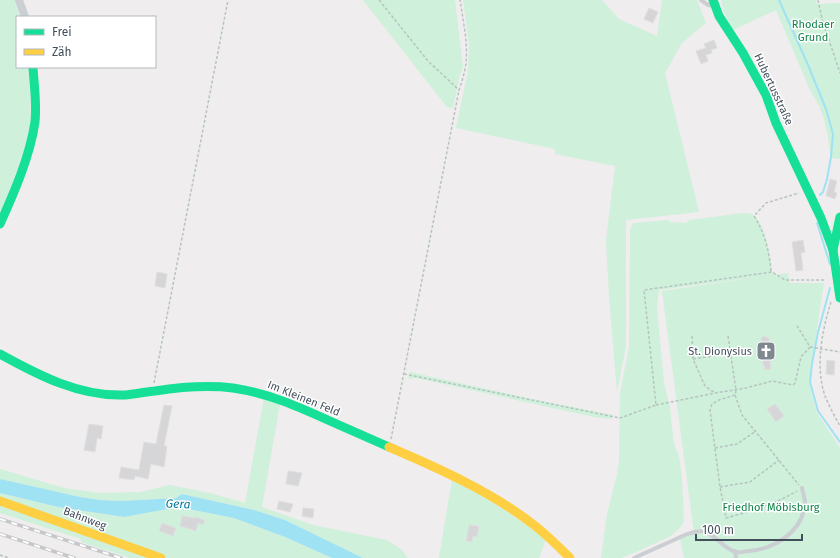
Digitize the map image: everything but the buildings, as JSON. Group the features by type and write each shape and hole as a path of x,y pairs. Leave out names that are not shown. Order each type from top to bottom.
{"street":[{"path":"19,0 24,16"},
{"name":"Hubertusstraße","path":"714,3 719,16 743,53 766,95 780,130 809,190 833,250"},
{"path":"0,224 12,197 31,142 35,121 33,68"},
{"path":"840,217 833,250 840,293"},
{"name":"Im Kleinen Feld","path":"0,354 36,373 58,382 99,393 119,395 136,394 213,386 251,390 308,411 450,474 503,504 540,530 570,558"},
{"name":"Bahnweg","path":"0,501 161,558"}],"lane":[{"path":"701,0 708,5 714,3"},
{"path":"634,558 687,534 702,531 706,532 723,545 735,551 758,550 778,543 791,534 802,518 805,503 802,488"},
{"path":"735,551 736,558"}],"path":[{"path":"152,392 228,0"},
{"path":"379,0 428,61 460,90"},
{"path":"389,446 466,60 460,0"},
{"path":"818,0 822,19 840,73"},
{"path":"772,272 768,247 760,225 754,216 766,202 809,190"},
{"path":"656,405 644,290 772,272 785,280 824,280"},
{"path":"840,293 832,298 826,317 821,349 821,382 825,396 840,426"},
{"path":"796,324 810,347 840,352"},
{"path":"692,336 694,359 705,386 715,393"},
{"path":"728,336 736,390 735,395 742,416 802,488 782,500 756,510 726,518 714,448 710,410 712,404 735,395"},
{"path":"404,374 591,414 620,418 656,405 736,390 772,381 793,385 796,383 801,357 810,347"},
{"path":"694,359 731,353"},
{"path":"714,448 737,444 756,431"},
{"path":"720,487 750,482 779,460"},
{"path":"0,555 9,558"}],"green space":[{"path":"0,0 15,0 20,16 16,16 16,68 29,68 31,120 27,141 2,213 0,210"},
{"path":"363,0 455,0 463,67 459,78 453,108 447,107"},
{"path":"463,0 602,0 619,19 657,36 662,0 697,0 706,23 682,43 665,73 699,212 626,220 626,346 617,392 606,240 615,166 555,154 555,149 456,128 468,71 469,45"},
{"name":"Rhodaer Grund","path":"721,0 816,0 817,4 840,3 840,159 831,158 824,119 809,88 776,10 733,30 724,12"},
{"name":"Friedhof Möbisburg","path":"743,213 752,214 761,226 767,242 773,275 788,273 790,283 824,283 809,382 816,411 840,448 840,558 684,558 680,538 694,533 662,291 765,276 659,290 657,308 664,383 670,408 674,444 679,456 682,477 684,521 679,529 669,537 638,551 622,558 601,558 607,514 619,461 620,393 629,347 630,229 633,223 669,220 669,222 686,223 689,220","holes":["764,336 769,338 771,364 763,364 761,338"]},
{"path":"410,372 613,415 612,419 594,417 416,378 408,379"},
{"path":"264,398 280,404 262,507 313,525 387,540 401,549 408,558 363,558 285,520 254,510 182,494 176,498 121,501 100,500 0,479 0,469 64,488 101,493 140,492 170,485 210,493 245,503"},
{"path":"452,479 501,507 546,539 539,558 439,558"},
{"path":"0,493 58,507 124,517 178,507 234,518 285,537 332,558 130,558 81,542 81,539 0,513"}],"water":[{"name":"Gera","path":"0,479 100,500 121,501 176,498 182,494 254,510 285,520 363,558 332,558 285,537 234,518 178,507 124,517 58,507 0,493"}],"waterway":[{"path":"779,0 826,109 833,134 827,179 823,192 820,195"},
{"path":"817,223 830,264"},
{"path":"830,288 818,332 810,382 818,411 840,442"}],"railway":[{"path":"0,519 121,558"},
{"path":"0,534 74,558"}],"traffic: fast":[{"path":"713,0 719,16 743,53 766,95 776,123 821,218 833,250 840,298"},
{"path":"0,224 21,174 33,135 36,108 33,68"},
{"path":"833,250 840,217"},
{"path":"0,354 44,377 76,388 108,395 125,395 194,387 224,387 259,393 295,406 389,447"}],"traffic: slow":[{"path":"389,447 445,472 501,502 539,529 570,558"},
{"path":"0,501 161,558"}],"place":[{"name":"St. Dionysius","path":"766,351"}]}
